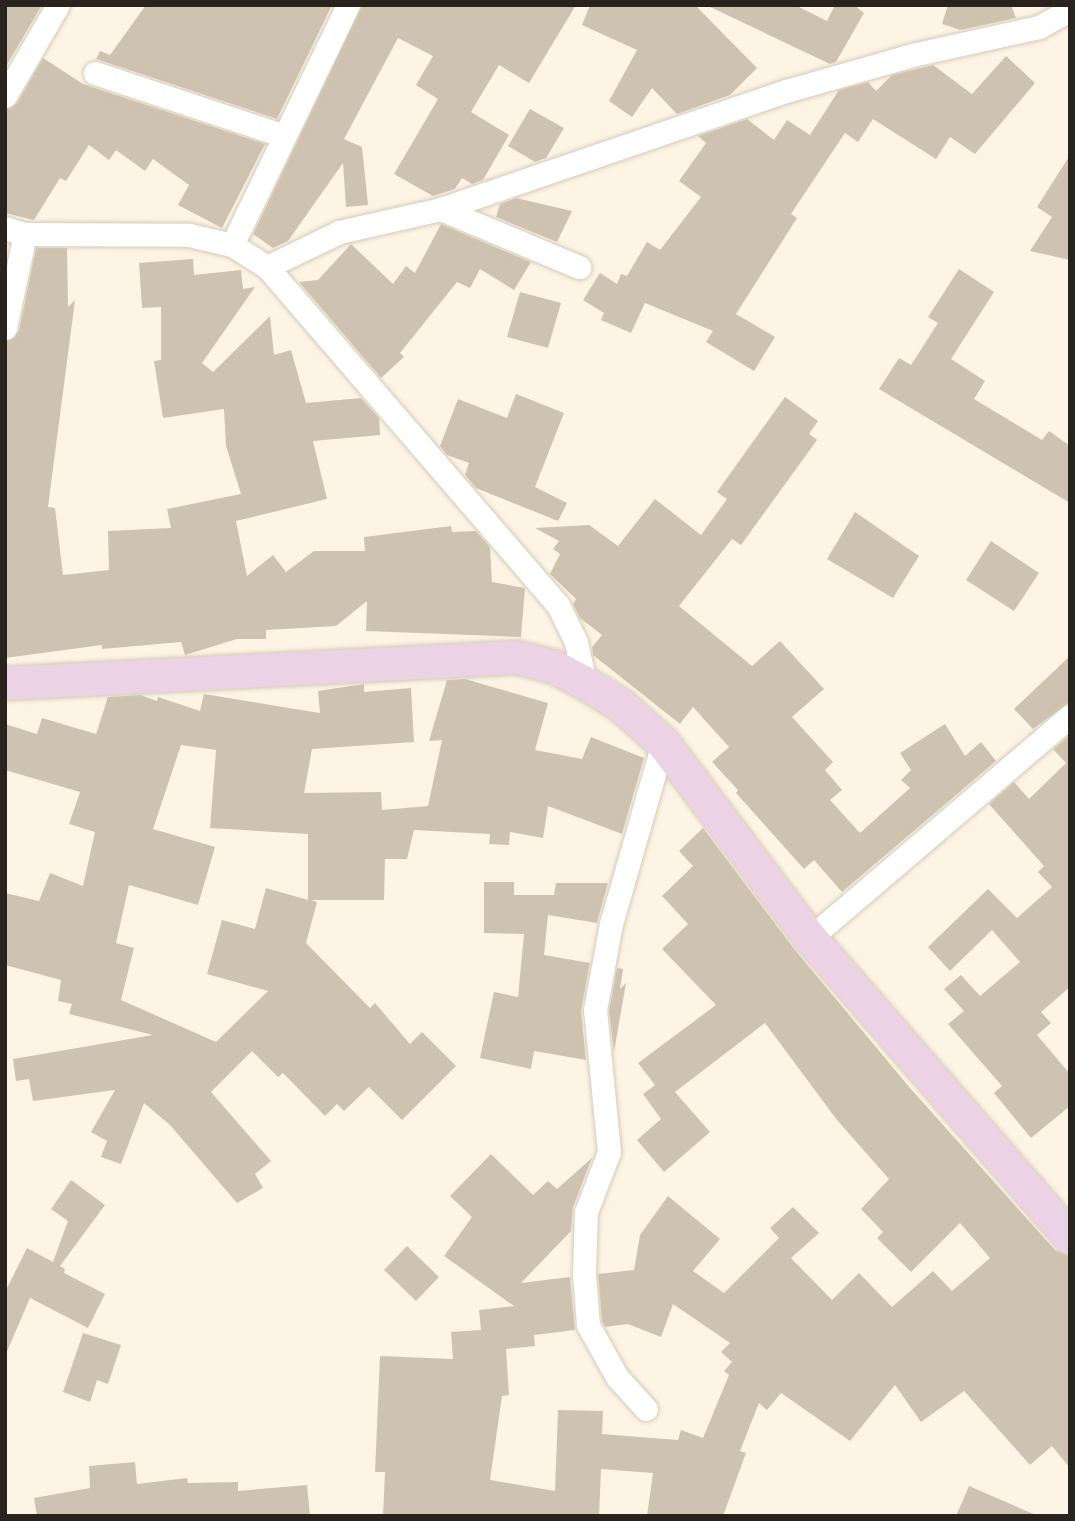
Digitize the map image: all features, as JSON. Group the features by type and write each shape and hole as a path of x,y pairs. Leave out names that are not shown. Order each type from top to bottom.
{"main road":[{"path":"5,683 516,657 553,666 585,682 621,705 663,743 810,937 1070,1237"}],"street":[{"path":"5,96 58,5"},
{"path":"232,245 348,5"},
{"path":"267,267 338,232 441,209 786,91 912,55 1039,27 1070,10"},
{"path":"95,74 284,136"},
{"path":"441,209 579,267"},
{"path":"5,328 15,231 189,235 232,245 267,267 558,605 576,642 585,682"},
{"path":"810,937 1070,716"},
{"path":"646,1409 617,1377 588,1325 584,1274 586,1212 609,1152 596,1010 611,924 663,743"}],"building":[{"path":"5,5 42,5 5,68"},
{"path":"146,5 332,5 277,119 96,59 100,51 110,55"},
{"path":"362,5 576,5 529,83 499,65 471,112 509,135 483,180 472,184 462,178 455,189 433,196 394,174 438,99 416,85 433,56 398,38 344,139 362,147 368,205 346,207 343,163 288,241 273,248 253,234"},
{"path":"590,5 695,5 757,68 730,95 677,114 652,88 632,117 609,101 637,50 582,25"},
{"path":"706,5 795,5 827,21 835,5 854,5 864,13 836,62 830,64"},
{"path":"948,5 1011,5 1016,18 961,30 942,24"},
{"path":"1006,56 1035,83 975,154 950,137 936,159 873,119 858,142 845,133 791,214 797,218 736,314 775,337 754,371 706,342 713,331 645,303 631,333 601,320 604,313 583,300 600,273 617,284 621,274 627,276 647,242 660,250 701,197 679,181 706,143 698,136 747,119 774,140 787,120 810,135 839,90 868,82 876,91 892,75 933,65 972,94"},
{"path":"43,58 83,84 265,144 222,228 178,205 189,185 153,159 145,171 116,150 109,160 89,145 66,181 60,178 34,220 5,213 5,110 17,103"},
{"path":"530,109 564,128 546,158 535,162 508,146"},
{"path":"1070,155 1070,260 1030,251 1052,217 1037,207"},
{"path":"516,198 572,211 557,242 496,217 500,204"},
{"path":"441,224 531,262 514,290 480,269 470,288 457,282 400,353 404,357 381,378 299,282 318,280 351,244 393,284 406,266 415,273"},
{"path":"36,248 67,248 68,307 75,300 48,507 55,508 63,575 109,570 108,531 171,528 167,509 241,494 226,446 224,409 163,418 154,361 161,360 161,307 142,308 139,263 193,259 194,275 241,270 243,289 255,287 202,363 213,372 270,316 274,355 291,350 306,403 361,398 379,418 380,435 313,441 327,499 236,521 247,576 273,555 286,572 314,551 365,551 364,537 451,526 452,532 476,531 490,547 492,582 525,588 521,637 366,631 367,601 336,626 266,630 266,639 237,639 185,655 181,642 102,649 102,645 5,658 5,342 19,331"},
{"path":"959,269 994,292 951,359 985,381 974,399 1042,440 1049,431 1070,446 1070,503 879,389 899,358 911,365 938,323 928,317"},
{"path":"520,292 561,303 548,348 507,337"},
{"path":"516,394 564,413 535,487 567,503 558,521 476,488 465,475 469,463 447,455 440,446 458,399 507,418"},
{"path":"785,397 818,421 809,434 817,440 741,545 732,539 679,606 752,666 780,641 824,689 792,717 833,762 825,770 842,790 830,800 860,833 910,788 901,780 911,770 900,753 945,724 965,756 981,742 996,761 842,892 814,860 804,869 736,793 738,790 712,762 729,747 693,707 680,724 593,655 592,647 602,635 580,618 573,604 576,599 550,574 560,554 553,549 559,541 535,528 589,525 618,546 655,499 701,535 727,499 717,492"},
{"path":"855,512 919,556 893,598 827,559"},
{"path":"991,541 1039,573 1014,611 966,580"},
{"path":"1070,656 1070,702 1033,729 1014,709"},
{"path":"465,679 548,703 535,750 582,759 591,737 644,758 622,834 548,806 543,838 510,832 509,845 489,844 490,834 414,830 407,859 385,859 384,900 311,900 317,902 306,943 370,1008 375,1003 410,1044 422,1032 456,1066 402,1120 369,1087 344,1111 337,1104 325,1116 283,1073 278,1077 252,1051 211,1092 271,1161 255,1174 263,1188 237,1203 170,1125 144,1103 121,1164 101,1157 107,1141 91,1132 115,1090 33,1101 29,1079 16,1081 13,1059 153,1035 69,1014 72,1004 58,1001 61,980 5,965 5,893 39,901 50,873 83,886 95,832 69,824 80,792 5,770 5,724 37,734 42,718 96,734 108,697 140,695 157,701 158,697 200,711 204,694 320,713 318,691 364,684 364,692 411,688 414,742 312,749 304,793 381,792 382,810 428,806 442,740 429,741 447,680","holes":["181,745 216,750 210,828 308,834 308,900 266,888 255,929 222,920 207,974 268,991 216,1042 121,1000 134,948 116,943 129,885 198,905 215,847 153,829"]},
{"path":"1070,735 1070,987 1041,1012 1051,1023 1037,1035 1070,1074 1070,1106 1031,1138 994,1093 1002,1086 948,1024 964,1011 944,989 961,975 980,996 1020,962 992,930 950,971 928,947 988,889 1017,918 1052,887 1038,872 1044,866 989,804 1014,782 1029,799 1066,763 1053,749"},
{"path":"703,828 795,950 910,1088 1055,1250 1070,1256 1070,1468 1052,1446 1030,1465 964,1391 921,1422 895,1385 850,1441 781,1393 767,1410 759,1403 740,1451 746,1453 723,1516 647,1516 653,1473 601,1469 599,1516 383,1516 385,1472 375,1472 380,1356 453,1359 451,1332 481,1330 479,1310 514,1306 444,1256 472,1217 450,1196 491,1154 533,1195 548,1181 557,1189 592,1158 573,1207 571,1231 521,1283 570,1277 575,1330 534,1335 535,1346 506,1349 509,1395 502,1396 490,1480 555,1491 558,1410 603,1411 602,1434 678,1440 681,1430 703,1438 729,1375 724,1371 732,1362 721,1352 730,1343 673,1304 661,1337 628,1324 605,1327 602,1321 598,1274 634,1270 640,1235 668,1196 720,1239 693,1271 724,1293 779,1238 770,1228 793,1207 819,1233 791,1258 832,1300 859,1273 892,1307 933,1271 952,1291 990,1258 960,1223 911,1272 877,1238 883,1232 861,1209 889,1179 837,1120 765,1023 675,1092 710,1132 664,1172 637,1140 661,1119 643,1094 655,1085 638,1063 716,1005 662,949 688,924 662,896 693,866 679,851"},
{"path":"484,882 514,882 514,895 554,895 556,883 608,883 597,923 548,915 544,955 590,963 581,1011 586,1060 534,1051 531,1069 480,1058 494,992 518,997 524,934 484,933"},
{"path":"617,968 623,969 620,989 626,983 614,1052 609,1011"},
{"path":"71,1180 105,1205 60,1266 65,1269 64,1273 105,1294 88,1328 30,1298 5,1356 5,1292 27,1248 53,1262 68,1221 51,1209"},
{"path":"407,1246 439,1277 416,1301 384,1270"},
{"path":"83,1333 121,1345 108,1384 97,1380 90,1402 63,1392"},
{"path":"135,1462 137,1484 187,1478 188,1483 238,1482 238,1491 307,1485 310,1516 37,1516 34,1498 90,1488 89,1466"},
{"path":"969,1486 1038,1516 956,1516"}]}
